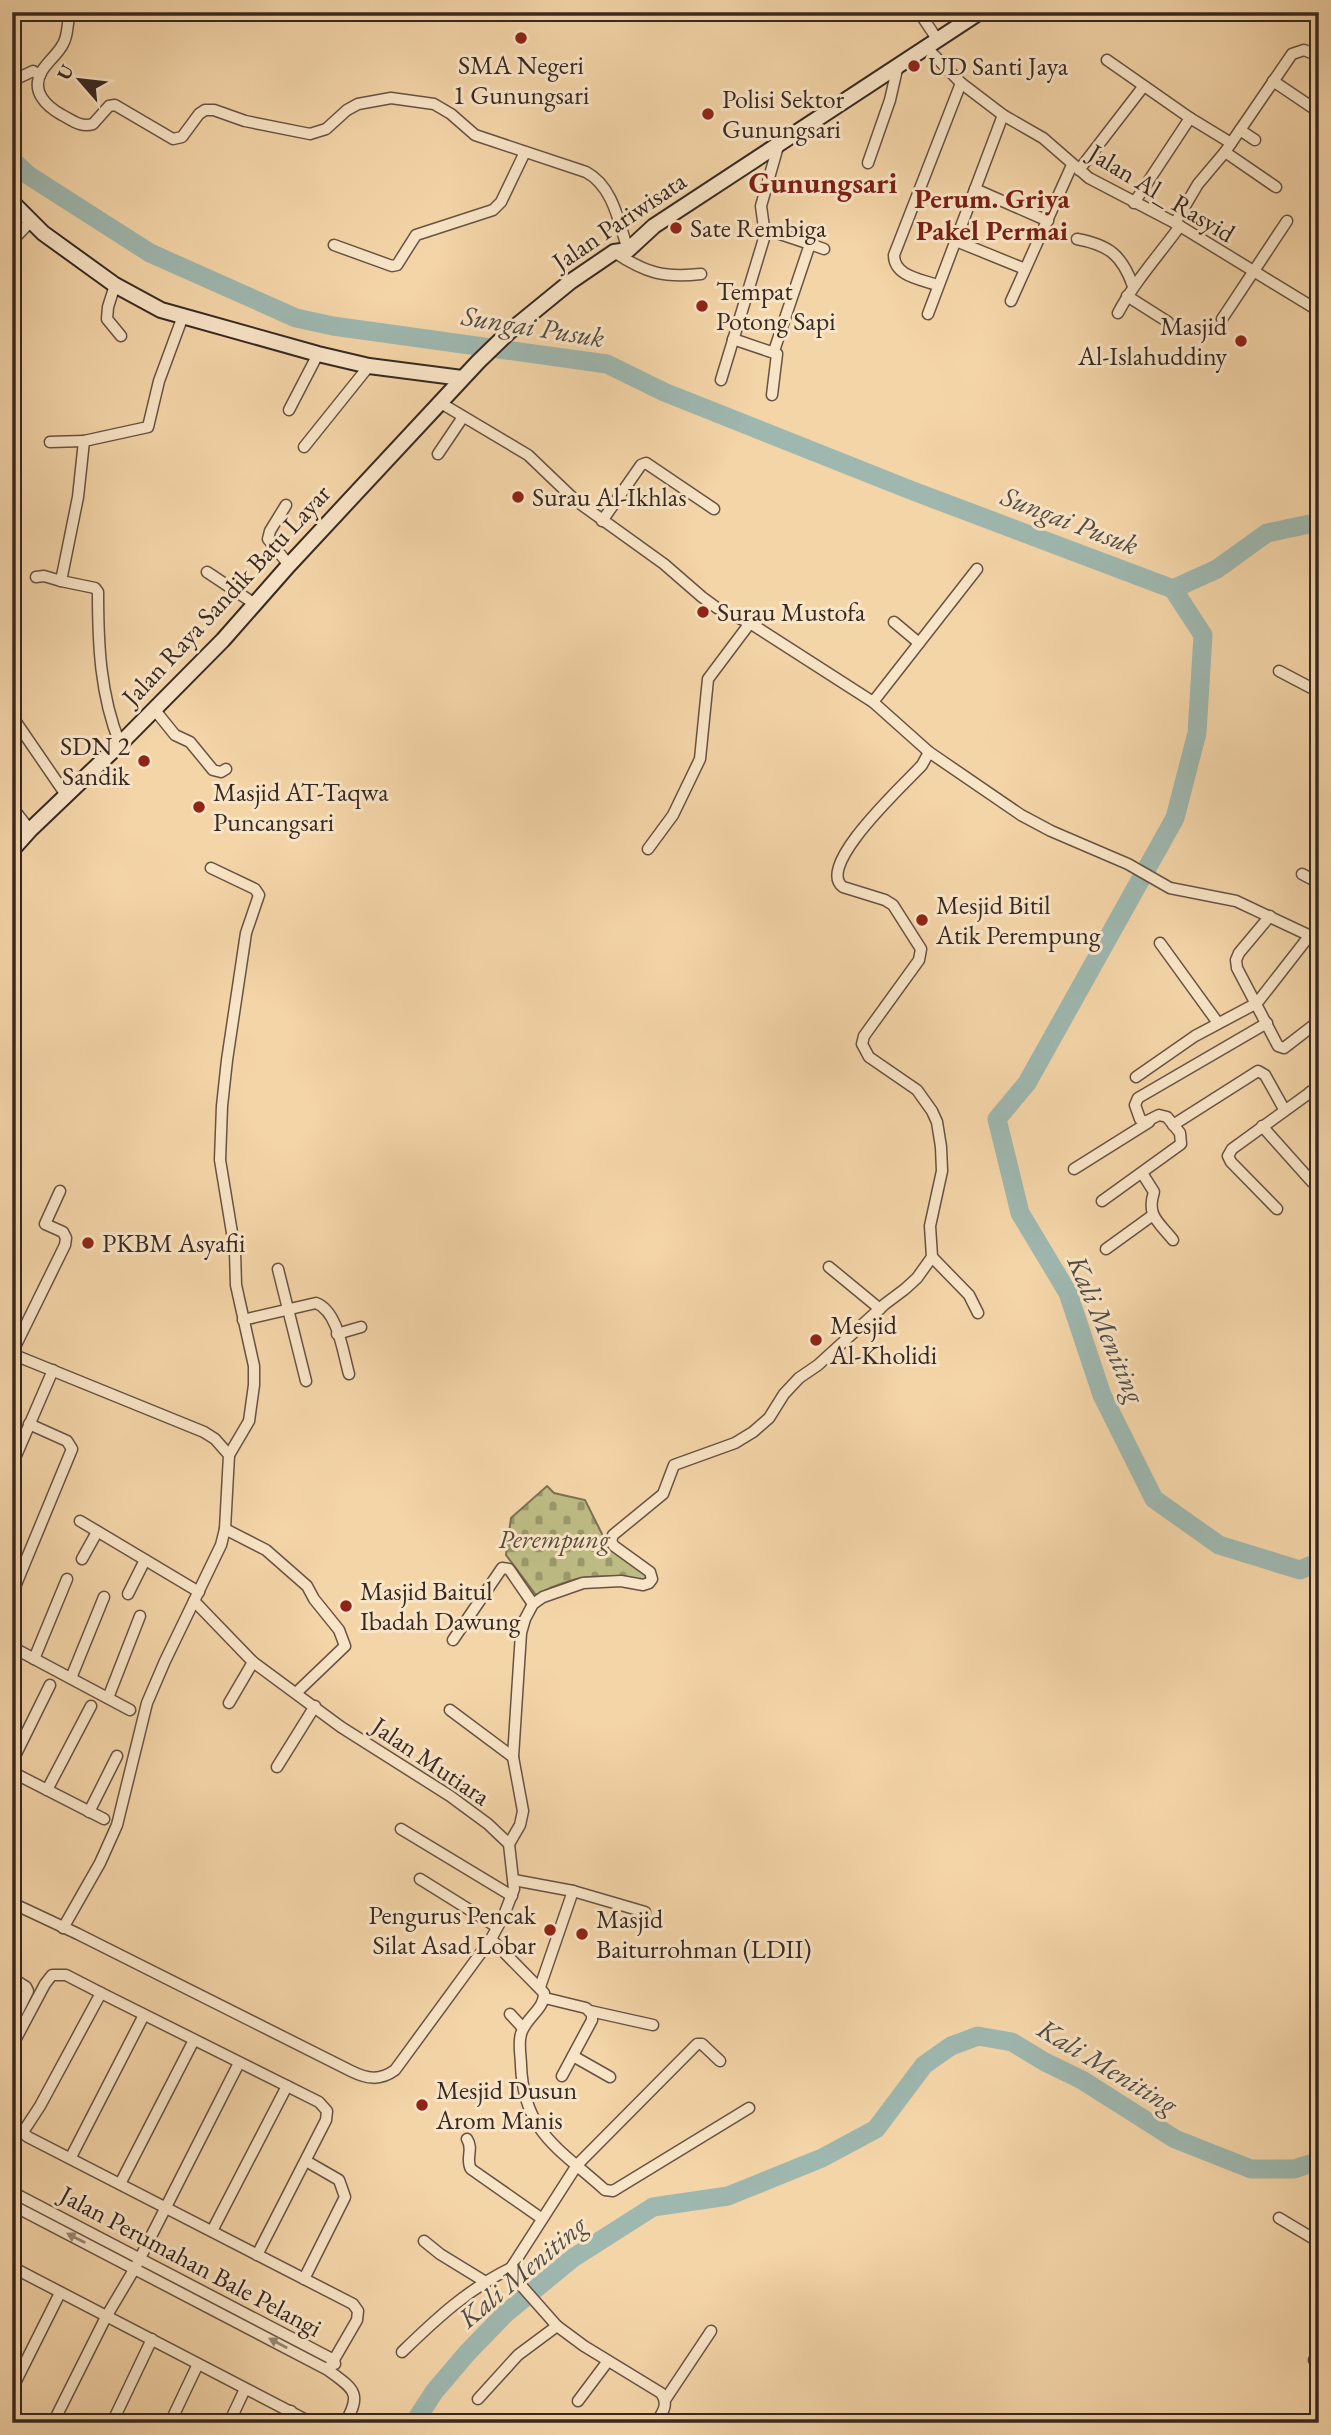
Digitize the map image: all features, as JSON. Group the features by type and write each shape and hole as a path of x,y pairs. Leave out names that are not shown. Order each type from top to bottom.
{"main road":[{"name":"Jalan Pariwisata","path":"470,369 510,331 570,282 621,251 779,142 980,12"},
{"path":"12,202 30,222 115,285 145,302 183,316 369,366 470,369"},
{"name":"Jalan Raya Sandik Batu Layar","path":"12,850 211,653 470,369"}],"street":[{"path":"71,12 65,42 40,75 38,90 45,104 85,126 93,124 108,107 115,105 173,139 181,138 200,113 210,109 244,121 310,134 326,129 358,104 391,98 420,101 439,106 470,132 586,172 604,185 621,251 638,267 657,274 701,274"},
{"name":"Jalan Al_ Rasyid","path":"919,12 932,43 961,82 1003,115 1043,138 1100,185 1177,225 1319,311"},
{"path":"1118,313 1133,286 1146,273 1177,225 1198,184 1228,147 1294,52 1304,50 1319,56"},
{"path":"1107,60 1190,118 1276,187"},
{"path":"868,163 890,100 898,64"},
{"path":"12,81 33,71 40,75"},
{"path":"1273,81 1319,112"},
{"path":"937,285 900,271 895,265 894,255 961,82"},
{"path":"1011,301 1075,167 1143,87"},
{"path":"928,314 1003,115"},
{"path":"1134,203 1190,118"},
{"path":"1240,130 1255,140"},
{"path":"721,380 764,239 761,206 779,142"},
{"path":"334,245 392,266 397,265 416,235 485,214 497,207 525,152"},
{"path":"975,189 1048,221"},
{"path":"1222,319 1287,221"},
{"path":"12,241 30,222"},
{"path":"765,229 824,249"},
{"path":"1077,239 1097,243 1114,252 1126,267 1133,286"},
{"path":"956,241 1025,269"},
{"path":"774,351 810,244"},
{"path":"115,285 107,319 121,337"},
{"path":"1127,296 1168,322"},
{"path":"12,308 15,314 12,326"},
{"path":"50,442 85,441 148,428 159,381 183,316"},
{"path":"733,340 774,351 778,355 772,395"},
{"path":"289,410 318,354"},
{"path":"304,447 369,366"},
{"path":"439,402 530,457 602,521 664,564 717,608 750,623 873,702 929,752 1021,815 1128,864 1170,888 1236,901 1314,937 1257,1003 1195,1036 1136,1077"},
{"path":"438,454 463,417"},
{"path":"61,581 78,496 85,441"},
{"path":"602,521 641,466 646,463 714,509"},
{"path":"286,505 268,539 289,565"},
{"path":"873,702 977,569"},
{"path":"207,572 255,604"},
{"path":"36,577 44,576 97,590 102,673 112,723 120,744"},
{"path":"894,622 919,643"},
{"path":"648,849 673,815 700,760 708,679 750,623"},
{"path":"1279,671 1319,692"},
{"path":"154,709 175,735 192,744 214,771 222,772 226,769"},
{"path":"16,722 66,795"},
{"path":"12,1903 351,2071 370,2078 381,2077 395,2070 491,1939 512,1896 514,1880 509,1844 520,1825 523,1811 513,1757 521,1633 533,1604 545,1595 583,1583 621,1581 643,1586 649,1583 652,1579 650,1572 614,1546 611,1541 613,1535 663,1494 674,1465 735,1443 754,1432 769,1418 784,1394 799,1378 818,1366 917,1278 932,1257 930,1226 942,1171 937,1122 917,1090 869,1057 862,1044 864,1036 919,960 921,949 893,905 843,887 836,877 850,843 922,765 929,752"},
{"path":"12,807 30,830"},
{"path":"63,1928 113,1835 147,1703 218,1555 225,1529 229,1455 249,1422 254,1366 236,1285 235,1251 220,1160 226,1060 246,933 259,895 255,889 211,868"},
{"path":"1302,874 1319,883"},
{"path":"1270,916 1243,947 1236,960 1237,968 1282,1049 1319,1021"},
{"path":"1160,943 1218,1023"},
{"path":"1149,1122 1140,1119 1135,1104 1138,1098 1267,1023"},
{"path":"1173,1125 1258,1071 1265,1075 1284,1109"},
{"path":"1277,1209 1228,1156 1232,1149 1314,1089 1319,1103"},
{"path":"1074,1169 1158,1115 1164,1115 1173,1125 1182,1139 1181,1144 1102,1201"},
{"path":"1262,1126 1312,1182"},
{"path":"1142,1173 1154,1192 1150,1203 1153,1215 1173,1240"},
{"path":"60,1191 45,1224 63,1232 65,1245 12,1354 210,1435 229,1455"},
{"path":"1106,1249 1153,1215"},
{"path":"932,1257 969,1295 978,1313"},
{"path":"829,1267 880,1309"},
{"path":"278,1269 306,1381"},
{"path":"243,1320 316,1303 321,1305 332,1315 349,1374"},
{"path":"337,1334 361,1328"},
{"path":"13,1462 53,1370"},
{"path":"12,1594 72,1449 67,1441 29,1424"},
{"name":"Jalan Mutiara","path":"80,1521 145,1560 197,1597 253,1661 341,1727 450,1796 488,1824 509,1844"},
{"path":"225,1529 266,1550 307,1586 342,1635 345,1646 297,1692"},
{"path":"82,1559 97,1532"},
{"path":"128,1594 145,1560"},
{"path":"453,1640 502,1568 509,1569 533,1604"},
{"path":"34,1659 67,1579"},
{"path":"71,1678 104,1598"},
{"path":"108,1698 140,1616"},
{"path":"12,1647 130,1710"},
{"path":"229,1703 253,1661"},
{"path":"12,1762 50,1685"},
{"path":"47,1790 91,1706"},
{"path":"277,1767 314,1706"},
{"path":"450,1710 513,1757"},
{"path":"89,1812 117,1756"},
{"path":"12,1772 104,1819"},
{"path":"401,1829 512,1896"},
{"path":"420,1880 497,1927"},
{"path":"514,1880 573,1891 645,1912"},
{"path":"540,1987 573,1891"},
{"path":"491,1939 540,1987 545,1998 653,2025"},
{"path":"12,2046 44,1984 52,1975 66,1975 319,2102 327,2111 326,2120 257,2255"},
{"path":"12,1978 28,1991 12,2023"},
{"path":"23,2132 40,2106 100,1993"},
{"path":"545,1998 523,2028 520,2041 522,2081 527,2108 556,2148 605,2190 613,2191 749,2108"},
{"path":"562,2076 592,2020 590,2011"},
{"path":"510,2014 523,2028"},
{"path":"71,2157 144,2015"},
{"path":"120,2184 194,2040"},
{"path":"402,2352 449,2307 484,2281 512,2272 541,2218 577,2165 697,2044 702,2044 720,2061"},
{"path":"573,2056 610,2077"},
{"path":"53,2423 239,2063"},
{"path":"212,2231 287,2086"},
{"path":"12,2124 120,2184 351,2303 358,2311 358,2320 334,2360"},
{"path":"467,2139 471,2144 468,2165 471,2169 541,2218"},
{"path":"304,2279 345,2197 339,2180 306,2161"},
{"name":"Jalan Perumahan Bale Pelangi","path":"12,2192 334,2360 333,2373"},
{"path":"12,2205 333,2373 351,2388 355,2397 354,2406 345,2423"},
{"path":"1279,2218 1319,2242"},
{"path":"424,2241 440,2255 484,2281"},
{"path":"13,2269 312,2423"},
{"path":"512,2272 555,2324 608,2361 659,2390 665,2400"},
{"path":"12,2389 60,2293"},
{"path":"478,2399 518,2355 555,2324"},
{"path":"656,2423 664,2410 665,2400 711,2331"},
{"path":"112,2423 152,2339"},
{"path":"578,2401 608,2361"},
{"path":"170,2423 198,2364"},
{"path":"229,2423 244,2389"},
{"path":"285,2423 291,2411"},
{"path":"12,2419 20,2423"}],"green space":[{"name":"Perempung","path":"547,1486 554,1493 585,1500 609,1548 645,1572 645,1580 589,1577 564,1583 536,1595 506,1555 511,1518"}],"waterway":[{"name":"Sungai Pusuk","path":"12,160 28,175 150,253 296,318 333,326 607,364 664,392 913,491 1173,589"},
{"name":"Kali Meniting","path":"1319,522 1267,533 1217,569 1173,589 1203,635 1197,733 1175,818 1027,1083 997,1119 1020,1213 1068,1293 1102,1395 1154,1499 1219,1545 1300,1570 1319,1562"},
{"name":"Kali Meniting","path":"414,2423 434,2392 468,2352 505,2314 573,2258 653,2207 728,2196 822,2158 876,2129 924,2065 951,2046 978,2036 1012,2042 1082,2080 1175,2139 1251,2169 1294,2169 1319,2161"}],"place":[{"name":"SMA Negeri 1 Gunungsari","path":"521,38"},
{"name":"UD Santi Jaya","path":"914,66"},
{"name":"Polisi Sektor Gunungsari","path":"708,114"},
{"name":"Sate Rembiga","path":"676,228"},
{"name":"Tempat Potong Sapi","path":"702,306"},
{"name":"Masjid Al-Islahuddiny","path":"1241,341"},
{"name":"Surau Al-Ikhlas","path":"518,497"},
{"name":"Surau Mustofa","path":"703,612"},
{"name":"SDN 2 Sandik","path":"144,761"},
{"name":"Masjid AT-Taqwa Puncangsari","path":"199,807"},
{"name":"Mesjid Bitil Atik Perempung","path":"922,920"},
{"name":"PKBM Asyafii","path":"88,1243"},
{"name":"Mesjid Al-Kholidi","path":"816,1340"},
{"name":"Masjid Baitul Ibadah Dawung","path":"346,1606"},
{"name":"Pengurus Pencak Silat Asad Lobar","path":"550,1930"},
{"name":"Masjid Baiturrohman (LDII)","path":"582,1934"},
{"name":"Mesjid Dusun Arom Manis","path":"422,2105"}],"district":[{"name":"Gunungsari","path":"823,182"},
{"name":"Perum. Griya Pakel Permai","path":"992,214"}]}
